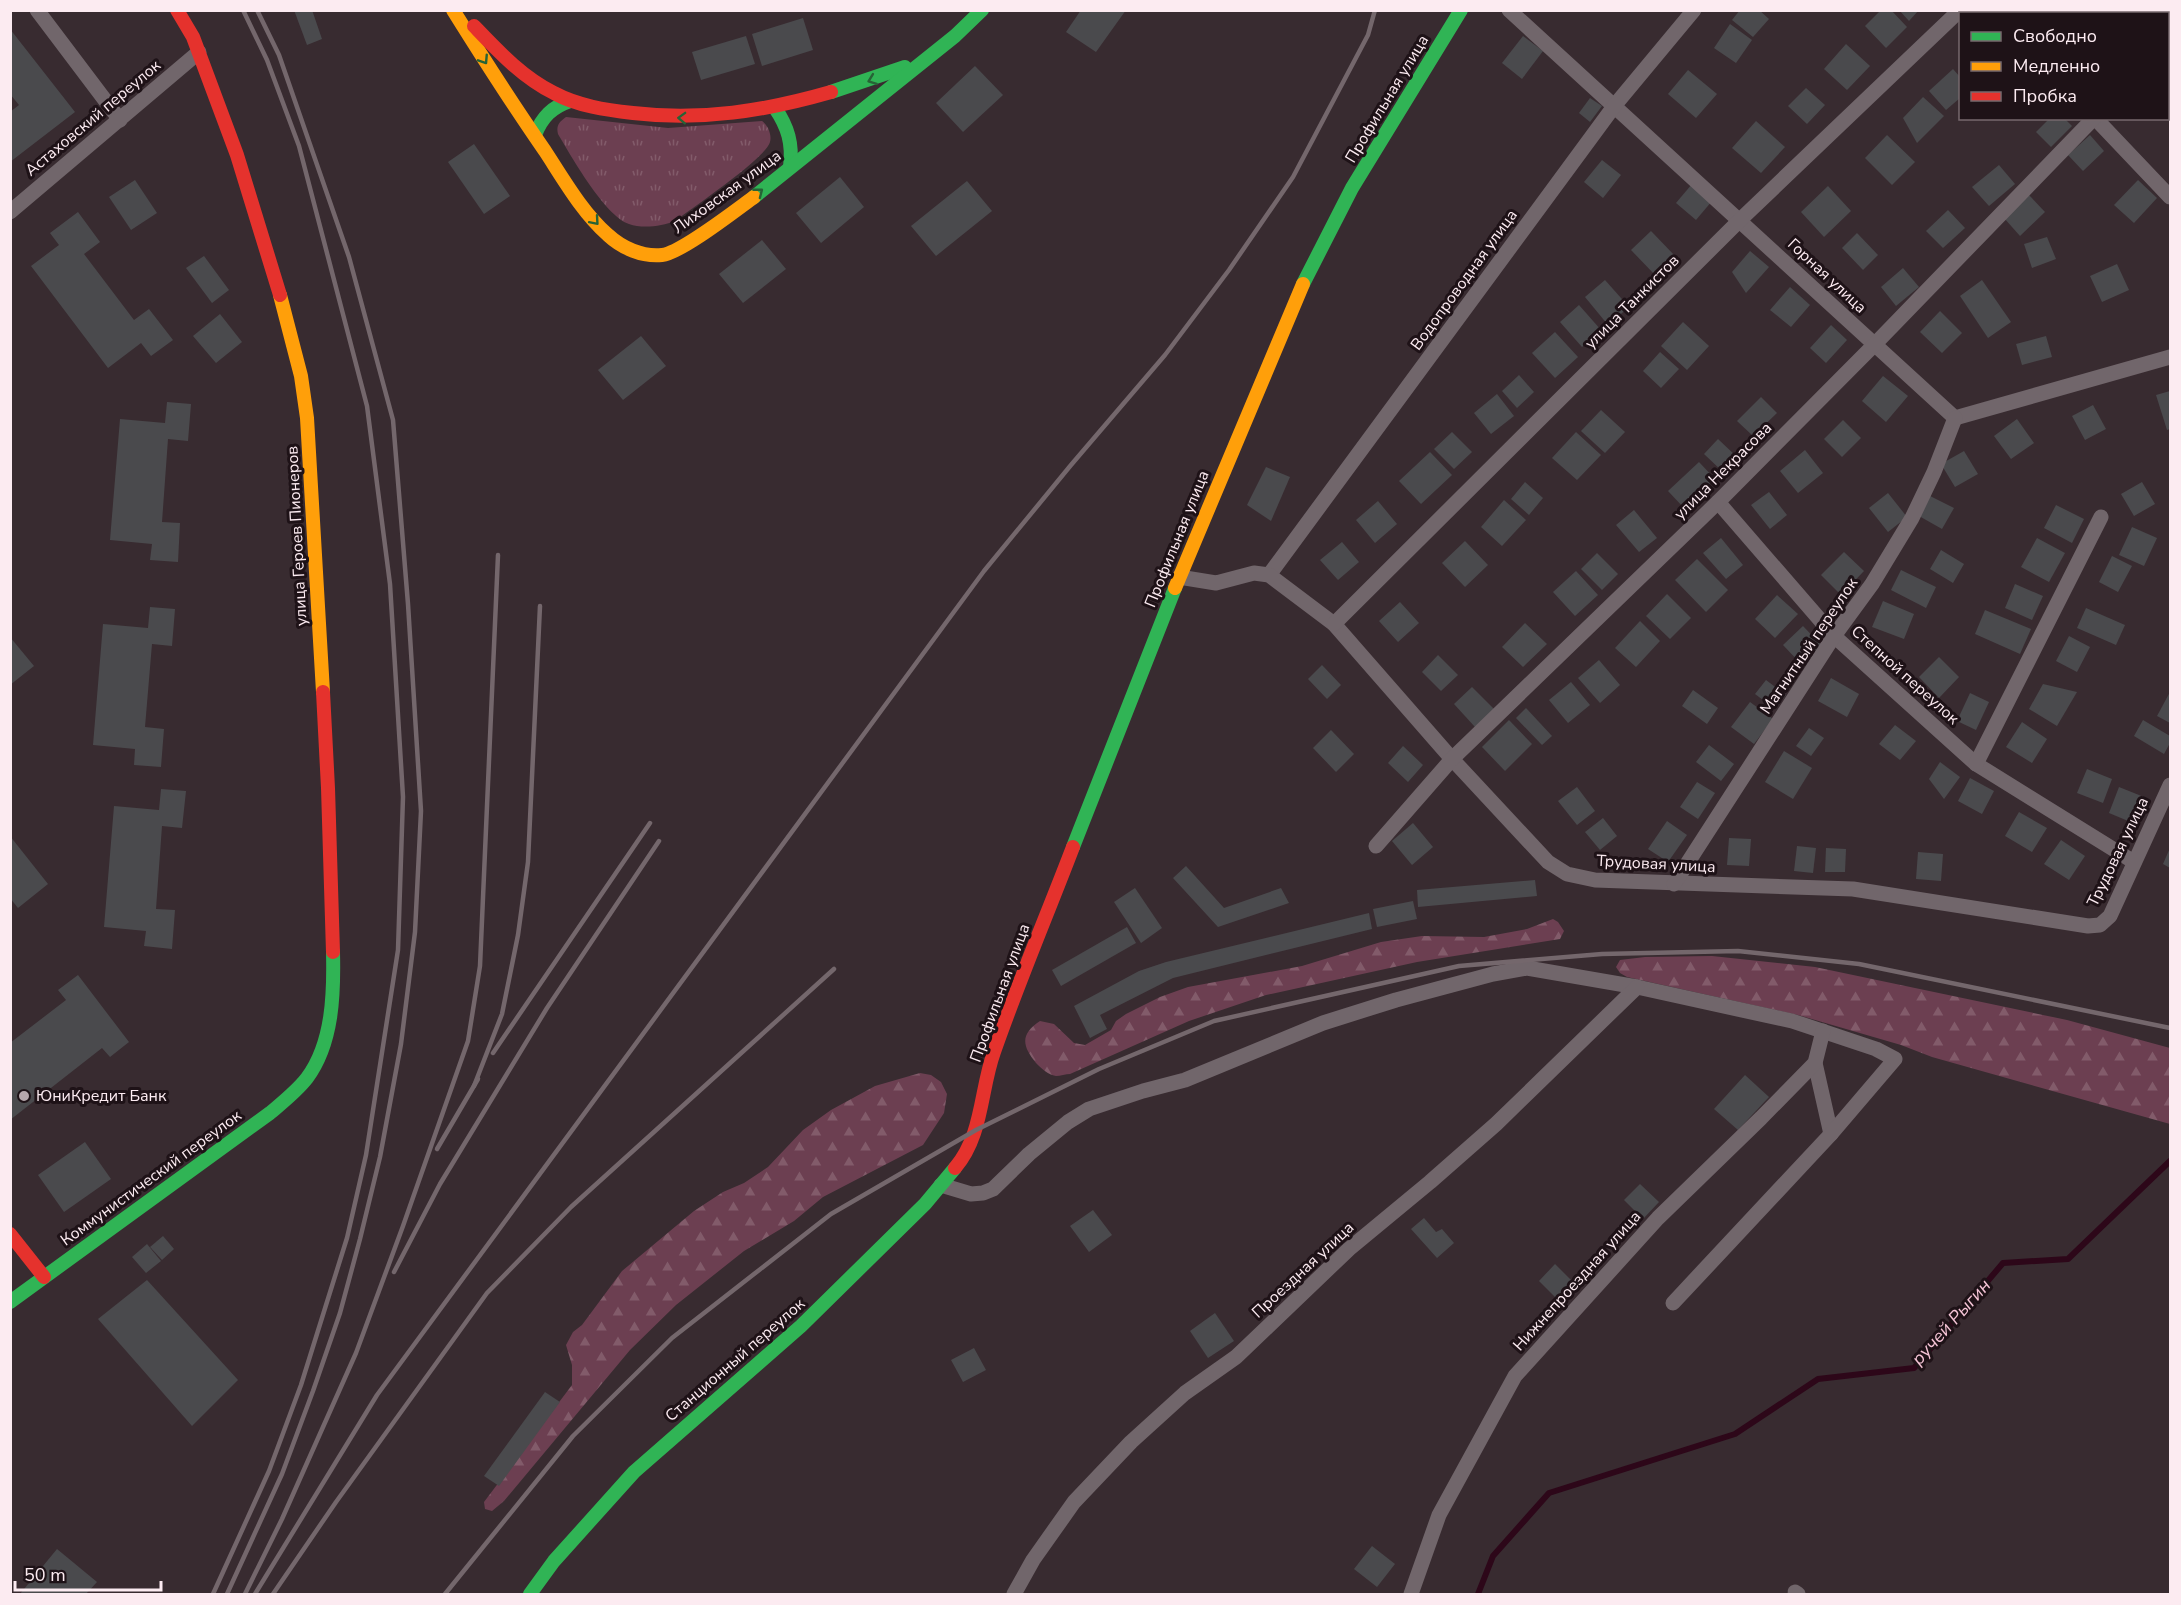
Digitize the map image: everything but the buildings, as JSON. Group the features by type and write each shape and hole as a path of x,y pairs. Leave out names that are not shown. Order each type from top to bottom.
{"main road":[{"name":"улица Героев Пионеров","path":"177,10 193,37 212,82 237,154 289,323 301,376 307,418 328,788 334,960 334,987 329,1019 321,1050 308,1077"},
{"name":"Лиховская улица","path":"453,10 581,205 601,228 626,248 646,255 664,255 683,246 748,201 926,59 982,10"},
{"path":"459,10 521,72 547,90 570,101 595,108 643,116 698,118 775,108 860,84 926,59"},
{"name":"Профильная улица","path":"966,1155 976,1130 993,1055 1012,1004 1179,577 1304,281 1352,188 1461,10"},
{"path":"535,135 546,113 556,105 570,101"},
{"path":"775,108 781,115 791,139 790,167"},
{"name":"Коммунистический переулок","path":"10,1302 270,1113 308,1077"},
{"name":"Станционный переулок","path":"537,1591 554,1561 634,1472 801,1326 925,1204 966,1155"},
{"path":"10,1234 44,1277"}],"street":[{"path":"37,10 120,120"},
{"name":"Горная улица","path":"1509,10 1955,418"},
{"name":"Водопроводная улица","path":"1269,575 1615,105 1694,10"},
{"name":"улица Танкистов","path":"1334,624 1740,220 1960,10"},
{"name":"Астаховский переулок","path":"10,212 199,52"},
{"name":"улица Некрасова","path":"1376,846 1452,759 1718,502 2093,120"},
{"path":"2097,120 2170,197"},
{"path":"1955,418 2170,357"},
{"name":"Магнитный переулок","path":"1674,884 1834,636 1872,584 1912,518 1934,472 1955,418"},
{"name":"Степной переулок","path":"1718,502 1834,636 1976,764 2134,862"},
{"path":"1976,764 2101,517"},
{"path":"1179,577 1215,583 1254,573 1269,575"},
{"name":"Трудовая улица","path":"1269,575 1334,624 1452,759 1548,862 1560,872 1576,877 1674,884 1853,889 2088,926 2100,925 2110,916 2170,785"},
{"path":"941,1185 971,1194 993,1189 1029,1154 1068,1122 1089,1109 1185,1080 1323,1023 1396,1000 1493,974 1527,968 1637,987 1792,1021 1876,1048 1895,1059 1831,1134 1673,1303"},
{"name":"Проездная улица","path":"1014,1594 1033,1560 1074,1502 1131,1442 1185,1393 1236,1357 1349,1249 1431,1182 1496,1124 1637,987"},
{"path":"1823,1031 1815,1063 1831,1134"},
{"name":"Нижнепроездная улица","path":"1411,1594 1439,1515 1515,1376 1658,1218 1815,1063"}],"green space":[{"path":"566,117 668,128 762,121 770,133 770,142 743,171 675,221 646,227 629,224 620,219 599,198 558,134 559,124"},
{"path":"1553,919 1564,931 1560,939 1417,962 1266,995 1189,1021 1070,1074 1056,1076 1047,1073 1036,1063 1026,1046 1026,1036 1040,1021 1054,1024 1074,1043 1085,1045 1111,1030 1116,1021 1126,1014 1160,997 1188,987 1302,966 1381,942 1422,936 1484,937 1527,929"},
{"path":"1712,956 1815,967 2067,1020 2170,1048 2170,1124 1932,1057 1901,1045 1798,1015 1627,977 1616,967 1620,960 1645,957"},
{"path":"920,1073 931,1075 941,1082 947,1094 944,1113 923,1145 823,1197 794,1221 744,1251 676,1305 630,1350 504,1501 492,1511 485,1509 484,1502 572,1385 572,1365 566,1345 573,1332 582,1325 622,1271 694,1211 768,1167 803,1130 831,1110 875,1086"}],"waterway":[{"name":"ручей Рыгин","path":"1478,1594 1493,1556 1549,1493 1735,1434 1818,1379 1914,1368 2003,1263 2068,1259 2170,1161"}],"railway":[{"path":"213,1594 269,1471 301,1385 347,1238 366,1155 398,950 403,797 390,584 367,406 299,146 267,60 243,10"},
{"path":"227,1594 282,1474 340,1313 360,1239 380,1157 401,1044 415,932 421,811 408,604 393,420 349,257 279,55 257,10"},
{"path":"255,1594 377,1395 984,571 1165,355 1229,270 1293,177 1368,35 1375,10"},
{"path":"245,1594 282,1519 356,1353 468,1041 480,966 498,555"},
{"path":"474,1086 502,1014 518,935 528,862 540,606"},
{"path":"493,1053 650,823"},
{"path":"394,1272 440,1184 547,1008 659,841"},
{"path":"445,1594 573,1436 672,1338 831,1214 976,1130 1099,1069 1214,1021 1459,966 1602,954 1738,951 1859,964 2170,1028"},
{"path":"273,1594 336,1502 487,1293 571,1207 834,969"},
{"path":"437,1149 478,1079"}],"traffic: fast":[{"path":"754,197 955,36 982,10"},
{"path":"1303,284 1352,188 1461,10"},
{"path":"831,92 905,67"},
{"path":"535,135 548,114 558,106 570,101"},
{"path":"775,108 788,136 791,151 790,167"},
{"path":"1073,847 1175,588"},
{"path":"10,1302 270,1113 299,1087 316,1064 327,1034 332,1001 333,952"},
{"path":"530,1594 554,1561 634,1472 801,1326 925,1204 955,1168"}],"traffic: slow":[{"path":"453,10 574,195 599,226 620,244 647,255 662,255 671,252 708,230 754,197"},
{"path":"1175,588 1303,284"},
{"path":"280,295 301,376 307,418 323,692"}],"traffic: jam":[{"path":"177,10 193,37 237,155 280,295"},
{"path":"474,26 511,63 542,87 573,101 602,109 658,115 708,115 757,109 831,92"},
{"path":"323,692 333,952"},
{"path":"955,1168 971,1141 994,1052 1073,847"},
{"path":"10,1234 44,1277"}],"place":[{"name":"ЮниКредит Банк","path":"24,1096"}]}
